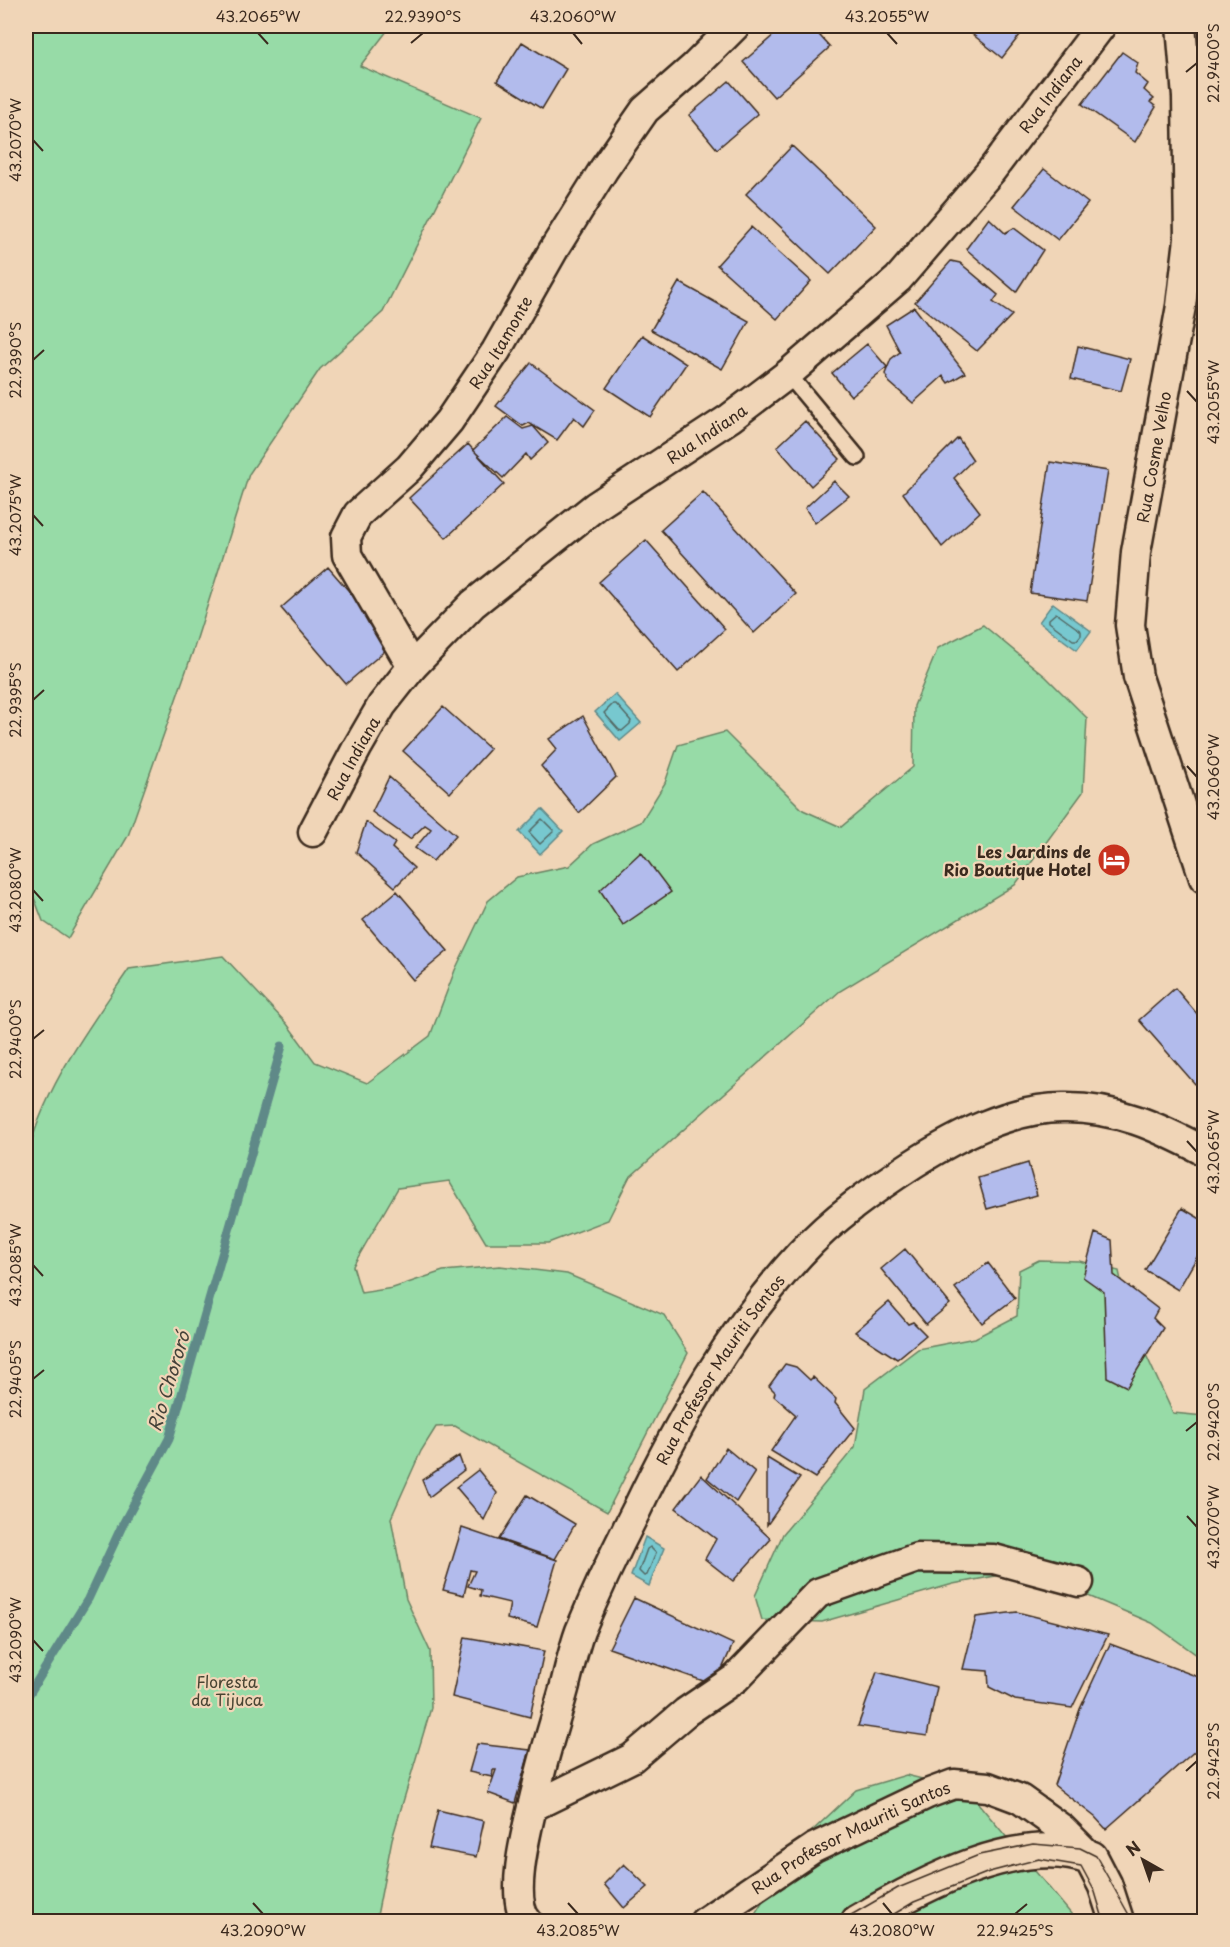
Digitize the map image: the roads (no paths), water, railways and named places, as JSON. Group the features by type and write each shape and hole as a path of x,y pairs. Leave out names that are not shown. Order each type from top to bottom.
{"street":[{"name":"Rua Itamonte","path":"412,667 347,555 346,537 358,514 409,468 449,421 496,351 554,249 604,169 645,110 694,67 735,26"},
{"name":"Rua Indiana","path":"313,832 382,705 412,667 473,604 597,506 730,418 788,374 898,279 991,171 1101,26"},
{"name":"Rua Cosme Velho","path":"1181,26 1187,97 1189,239 1181,306 1136,552 1130,625 1138,676 1204,878"},
{"name":"Rua Professor Mauriti Santos","path":"528,1922 522,1916 518,1882 522,1849 579,1633 656,1469 706,1377 756,1306 802,1252 868,1192 941,1146 1013,1114 1061,1107 1109,1111 1167,1131 1204,1151"},
{"path":"532,1807 633,1758 686,1712 736,1678 818,1593 917,1558 994,1558 1080,1582"},
{"name":"Rua Professor Mauriti Santos","path":"704,1922 814,1848 927,1794 954,1784 988,1787 1020,1800 1062,1829 1091,1858"},
{"path":"858,1922 904,1895 988,1860 1033,1851 1077,1853 1091,1858 1105,1886 1117,1922"}],"lane":[{"path":"788,374 857,457"}],"water":[{"path":"1053,603 1091,631 1077,650 1039,622"},
{"path":"615,694 641,723 620,741 595,712"},
{"path":"542,809 563,831 540,854 519,832"},
{"path":"645,1537 664,1548 649,1586 631,1576"}],"waterway":[{"name":"Rio Chororó","path":"26,1699 88,1599 122,1526 169,1439 282,1046"}],"tram line":[{"path":"839,1922 898,1888 979,1855 1033,1844 1080,1848 1096,1856 1133,1922"},
{"path":"881,1922 914,1902 989,1872 1039,1859 1081,1866 1095,1892 1104,1922"}],"place":[{"name":"Les Jardins de Rio Boutique Hotel","path":"1114,860"}],"park label":[{"name":"Floresta da Tijuca","path":"227,1690"}]}
